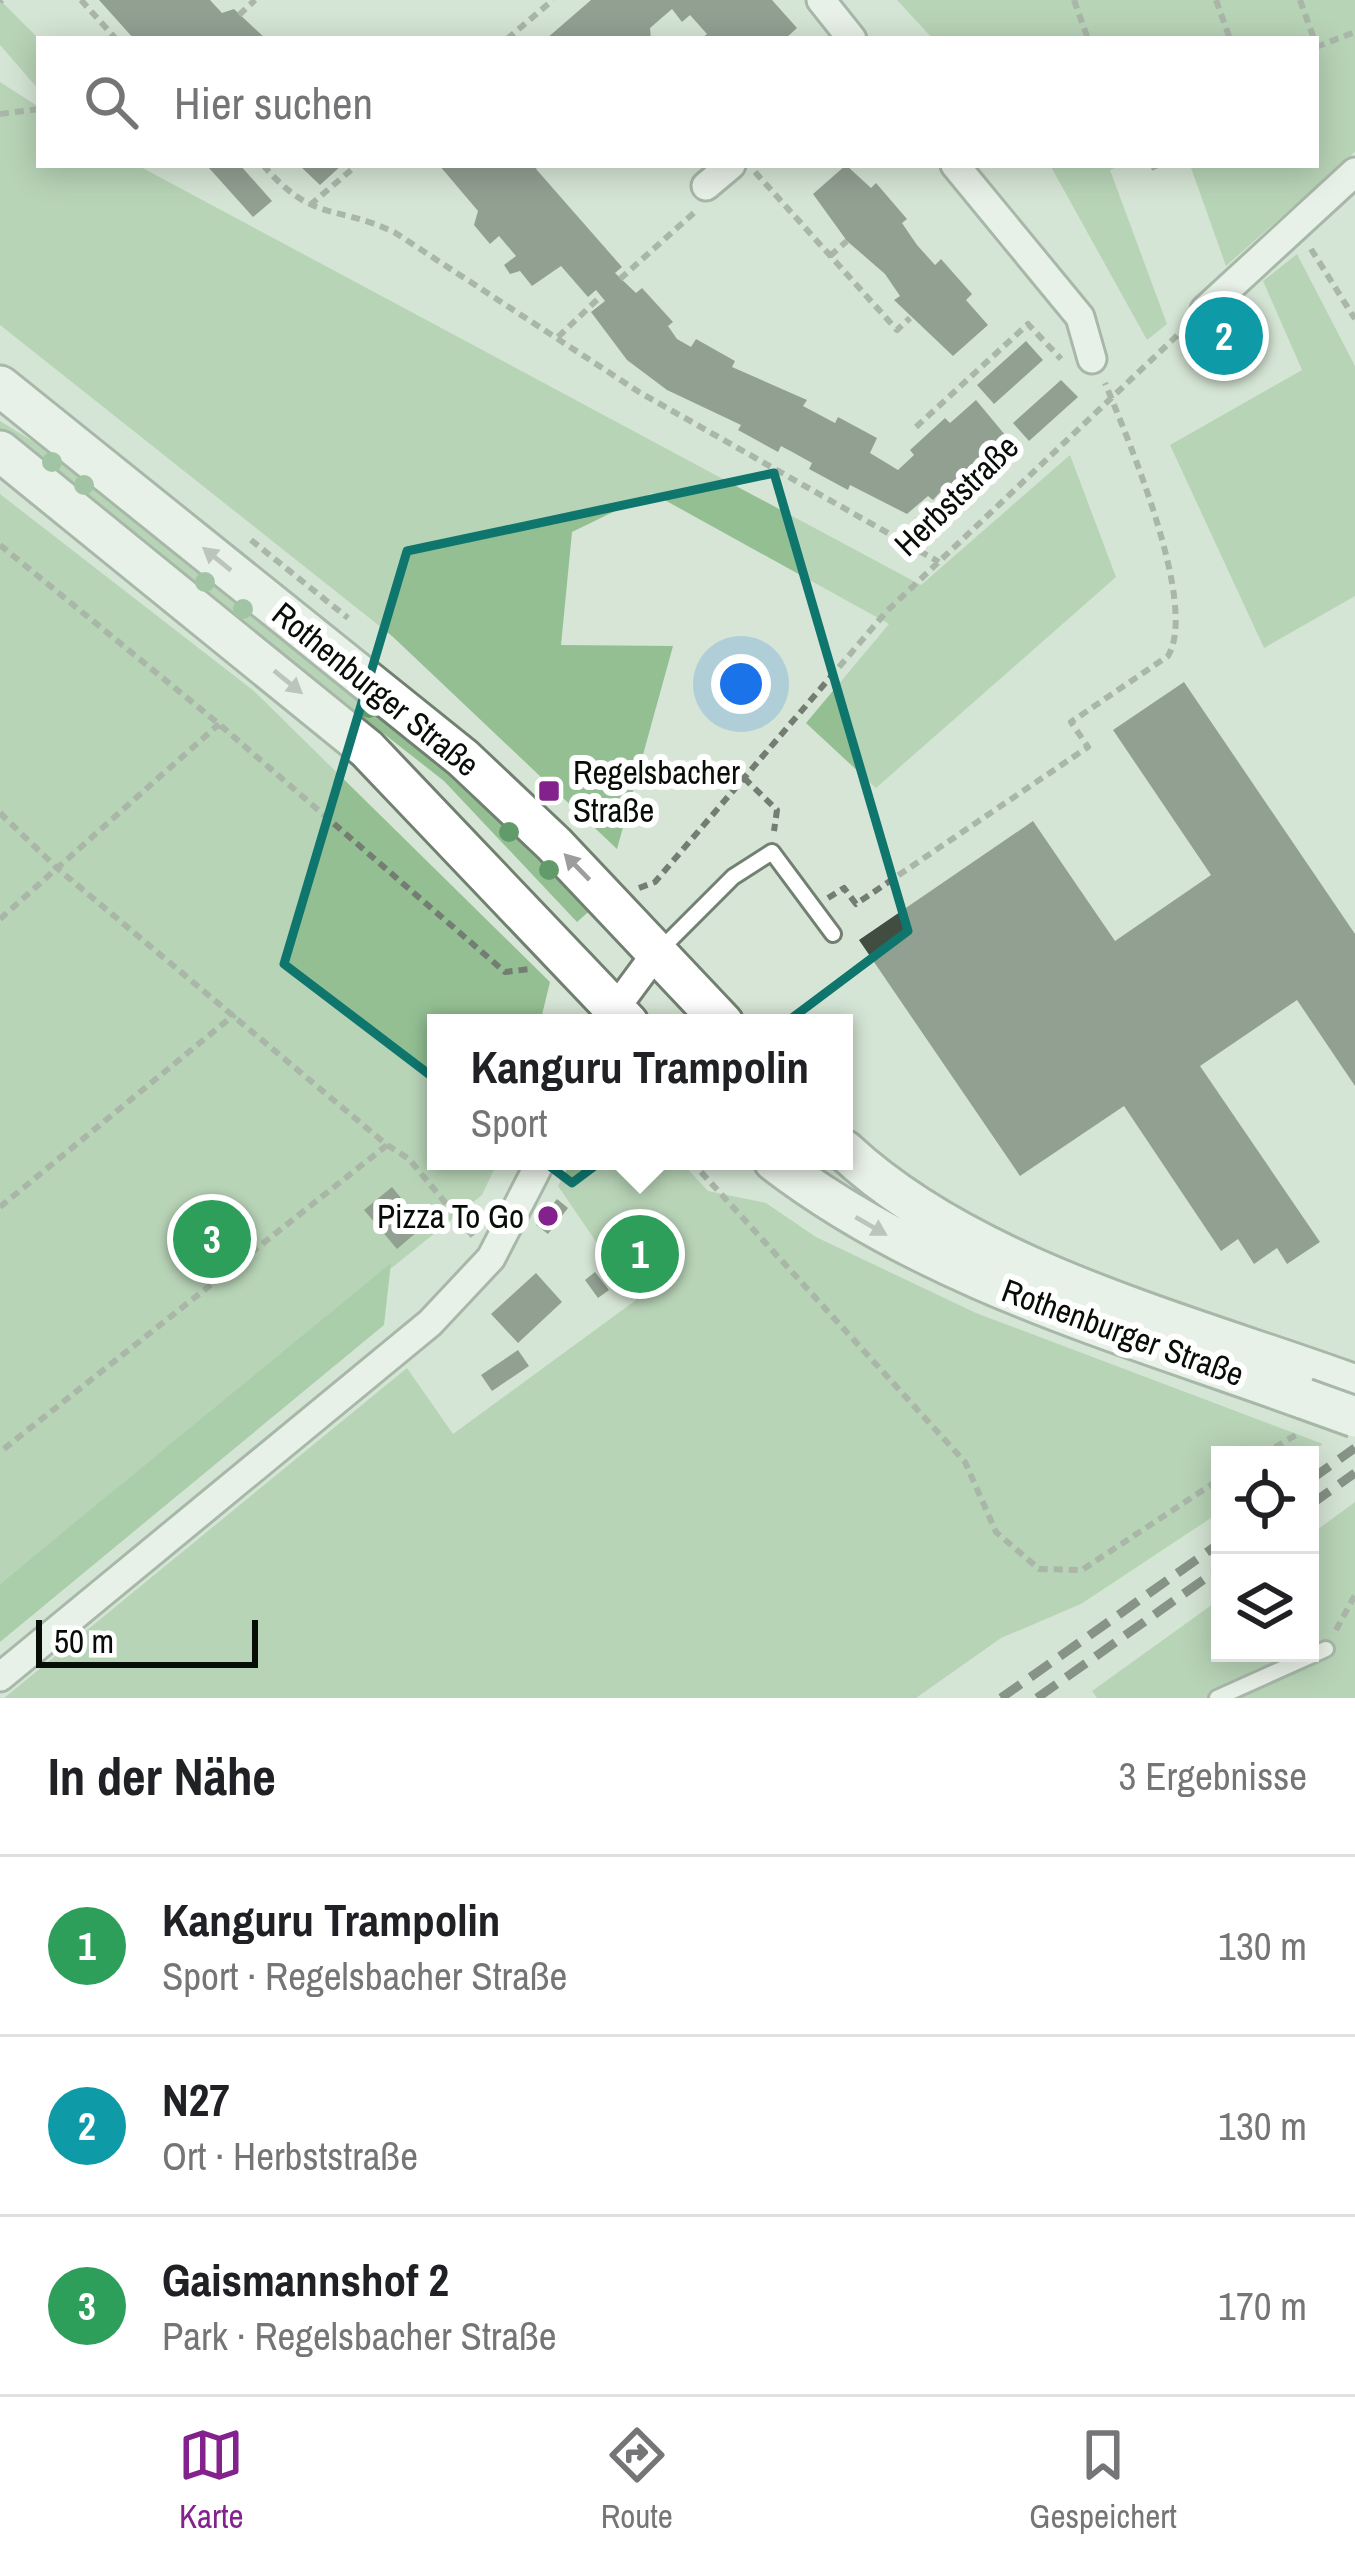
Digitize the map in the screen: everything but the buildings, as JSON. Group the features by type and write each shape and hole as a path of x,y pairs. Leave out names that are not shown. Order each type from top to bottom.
{"main road":[{"name":"Rothenburger Straße","path":"0,386 463,758 715,1014"},
{"name":"Rothenburger Straße","path":"0,451 337,722 439,821 611,1014"},
{"name":"Rothenburger Straße","path":"853,1157 921,1206 1032,1264 1331,1387 1355,1418"},
{"name":"Rothenburger Straße","path":"788,1170 876,1229 966,1274 1331,1387"}],"street":[{"path":"820,0 850,36"},
{"path":"706,186 727,168"},
{"path":"957,168 1080,317 1092,358"},
{"path":"1205,310 1355,172"},
{"path":"618,1014 657,952"},
{"path":"0,1677 430,1323 491,1258 536,1170"}],"lane":[{"path":"657,952 733,877 772,852 833,934"},
{"path":"1216,1696 1326,1649"}],"path":[{"path":"81,0 112,36"},
{"path":"239,15 255,0"},
{"path":"511,36 553,0"},
{"path":"1074,0 1087,36"},
{"path":"1216,0 1229,36"},
{"path":"1300,0 1313,36"},
{"path":"1319,43 1355,32"},
{"path":"0,114 36,106"},
{"path":"266,168 285,190 323,214 362,217 394,232 639,392 939,562"},
{"path":"310,205 353,168"},
{"path":"751,168 897,330 910,317"},
{"path":"620,279 696,213 706,186"},
{"path":"1296,226 1355,319"},
{"path":"830,256 847,241"},
{"path":"558,337 601,296"},
{"name":"Herbststraße","path":"632,890 655,882 887,611 1205,310"},
{"path":"916,427 1028,324 1063,361"},
{"path":"814,906 844,888 856,904 1088,747 1070,722 1168,656 1178,640 1176,595 1110,395"},
{"path":"0,545 219,724 505,972 549,967"},
{"path":"0,919 219,724"},
{"path":"744,778 777,810 772,852"},
{"path":"0,813 57,868 409,1159 491,1258"},
{"path":"0,1207 235,1014"},
{"path":"0,1452 387,1145"},
{"path":"699,1170 965,1462 997,1532 1039,1569 1082,1570 1211,1485"},
{"path":"1326,1649 1355,1595"}],"highlighted area":[{"path":"774,473 908,931 572,1183 284,964 407,551"}],"green space":[{"path":"0,0 36,36 36,87 0,45"},
{"path":"897,0 1355,0 1355,152 1226,266 1191,168 1319,168 1319,36 930,36"},
{"path":"0,82 36,105 36,168 143,168 921,585 1070,455 1116,577 876,788 806,723 889,624 652,493 572,532 561,645 673,646 617,849 392,636 0,325"},
{"path":"1052,168 1115,168 1110,170 1167,324 1147,340"},
{"path":"1297,254 1355,366 1355,596 1264,648 1170,445 1302,370 1263,281"},
{"path":"0,421 88,475 442,758 595,906 577,922 444,781 0,432"},
{"path":"0,494 254,691 550,982 542,1014 427,1014 427,1170 494,1170 482,1195 0,1584"},
{"path":"566,1170 688,1170 708,1191 766,1203 816,1237 976,1313 1323,1444 1211,1446 1211,1518 1081,1604 1001,1638 916,1698 4,1698 407,1368 453,1434 636,1300 558,1186"},
{"path":"391,1263 384,1325 0,1642 0,1584"},
{"path":"1355,1502 1355,1698 1097,1698 1092,1691 1211,1605 1211,1662 1319,1662 1319,1528"}],"railway":[{"path":"1319,1474 1355,1448"},
{"path":"1319,1499 1355,1473"},
{"path":"1001,1698 1211,1549"},
{"path":"1037,1698 1211,1574"}],"place":[{"name":"N27","path":"1224,336"},
{"name":"Regelsbacher Straße","path":"549,791"},
{"name":"Pizza To Go","path":"548,1216"},
{"name":"Gaismannshof 2","path":"212,1239"},
{"name":"Kanguru Trampolin","path":"640,1254"}]}
